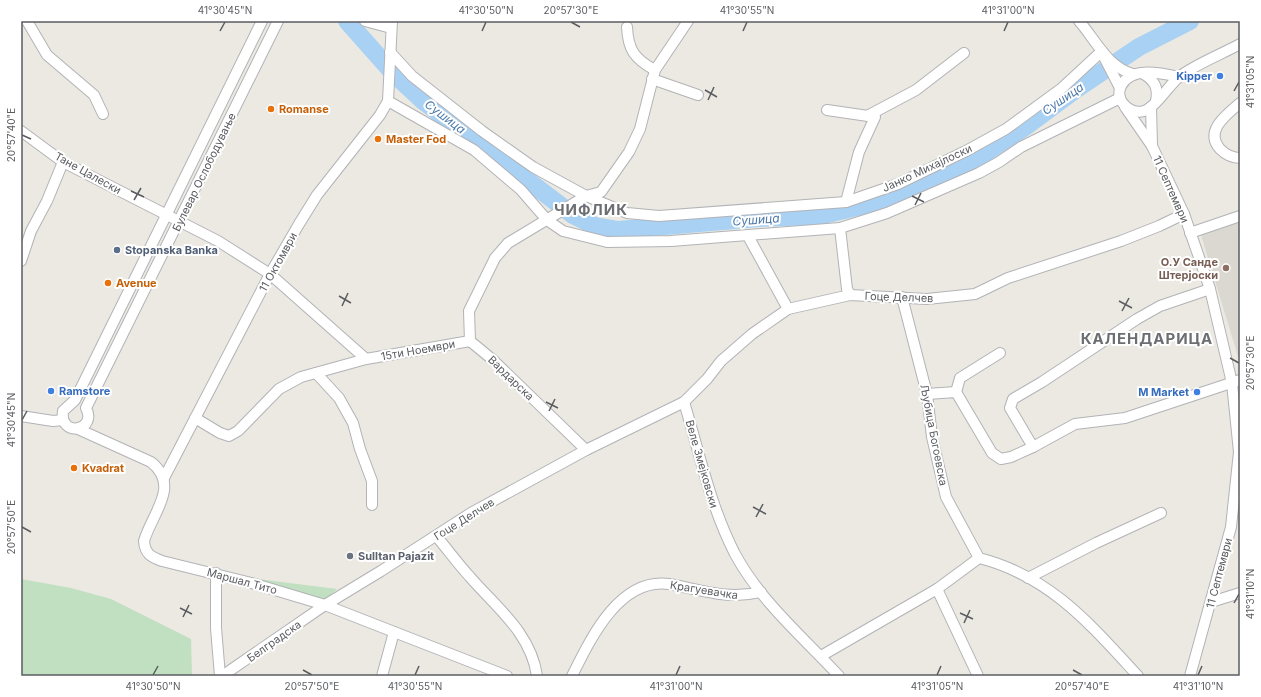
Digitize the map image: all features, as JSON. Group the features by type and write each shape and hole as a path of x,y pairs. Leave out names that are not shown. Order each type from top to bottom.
{"street":[{"path":"27,21 47,55 94,95 103,114"},
{"name":"Булевар Ослободување","path":"64,420 63,411 73,403 167,216 262,21"},
{"name":"Булевар Ослободување","path":"78,429 82,428 88,421 88,412 86,408 278,21"},
{"path":"365,21 391,25 388,101 412,116 438,128 474,150 521,190 547,220 563,231 607,242 671,241 840,228 887,213 979,173 1021,147 1120,93 1125,79 1133,73 1162,73 1179,77"},
{"path":"470,341 469,311 495,258 508,243 586,196 600,192 629,152 640,129 653,74 688,21"},
{"name":"11 Септември","path":"1079,21 1104,55 1120,93 1152,146 1184,214 1210,289 1236,381 1238,452 1231,527 1190,676"},
{"path":"627,27 628,42 634,54 653,74 698,95"},
{"path":"1120,93 1134,112 1144,111 1153,104 1179,77 1240,44"},
{"path":"869,115 916,90 964,53"},
{"name":"11 Септември","path":"1104,55 1133,73"},
{"name":"Јанко Михајлоски","path":"389,57 482,131 533,167 586,196 627,213 659,216 846,202 898,184 966,151 1006,129 1104,55"},
{"path":"1133,73 1151,78 1156,86 1158,94 1153,104"},
{"name":"11 Октомври","path":"164,478 270,274 318,196 380,115 388,101"},
{"name":"11 Септември","path":"1152,146 1153,104"},
{"path":"1240,104 1220,121 1214,132 1215,143 1222,151 1232,158 1240,158"},
{"path":"827,110 875,117 859,152 846,202"},
{"name":"Тане Цалески","path":"21,131 63,162 218,241 270,274 366,359"},
{"path":"21,261 31,231 47,201 63,162"},
{"name":"Гоце Делчев","path":"325,605 437,537 471,513 586,450 684,402 707,380 721,361 752,334 788,309 850,295 927,299 975,294 1008,278 1121,241 1184,214"},
{"path":"1190,233 1240,216"},
{"path":"840,228 847,289 850,295"},
{"path":"748,236 788,309"},
{"path":"1033,447 1010,408 1013,399 1042,382 1137,318 1160,306 1210,289"},
{"name":"Љубица Богоевска","path":"902,297 927,394 932,437 946,498 979,558"},
{"name":"15ти Ноември","path":"195,418 220,433 229,436 233,434 278,389 301,377 366,359 470,341"},
{"name":"Вардарска","path":"470,341 493,360 586,450"},
{"path":"1000,353 960,378 956,392 992,453 1001,459 1011,458 1075,424 1125,418 1236,381"},
{"path":"316,373 338,398 353,423 360,449 372,481 372,505"},
{"path":"927,394 956,392"},
{"name":"Веле Змејковски","path":"684,402 714,509 736,555 761,592 785,622 821,656 839,676"},
{"path":"21,416 53,421 64,420 69,427 78,429 151,462 159,468 164,478"},
{"name":"Маршал Тито","path":"164,478 164,495 147,534 145,549 149,555 162,561 216,573 325,605 507,676"},
{"path":"1028,578 1096,543 1161,513"},
{"path":"437,537 470,578 509,617 528,646 537,676"},
{"path":"821,656 937,589 979,558 1004,564 1062,600 1081,615 1138,676"},
{"path":"216,573 216,628 221,676"},
{"name":"Крагуевачка","path":"572,676 604,618 638,588 667,584 727,596 744,596 761,592"},
{"path":"937,589 978,676"},
{"path":"1211,602 1240,593"},
{"name":"Белградска","path":"221,676 325,605"},
{"path":"382,676 394,632"}],"shaded area":[{"name":"О.У Санде Штерјоски","path":"1240,222 1240,363 1201,235"}],"green space":[{"path":"251,578 337,589 324,601"},
{"path":"21,579 71,588 111,599 191,639 192,676 21,676"}],"waterway":[{"name":"Сушица","path":"347,21 394,74 422,100 573,215 595,226 618,230 758,218 819,216 878,202 911,190 973,161 1025,127 1075,90 1139,47 1190,21"}],"place":[{"name":"Kipper","path":"1220,76"},
{"name":"Romanse","path":"271,109"},
{"name":"Master Fod","path":"378,139"},
{"name":"Stopanska Banka","path":"117,250"},
{"name":"О.У Санде Штерјоски","path":"1226,268"},
{"name":"Avenue","path":"108,283"},
{"name":"Ramstore","path":"51,391"},
{"name":"M Market","path":"1197,392"},
{"name":"Kvadrat","path":"74,468"},
{"name":"Sulltan Pajazit","path":"350,556"}],"district":[{"name":"ЧИФЛИК","path":"591,210"},
{"name":"КАЛЕНДАРИЦА","path":"1147,339"}]}
